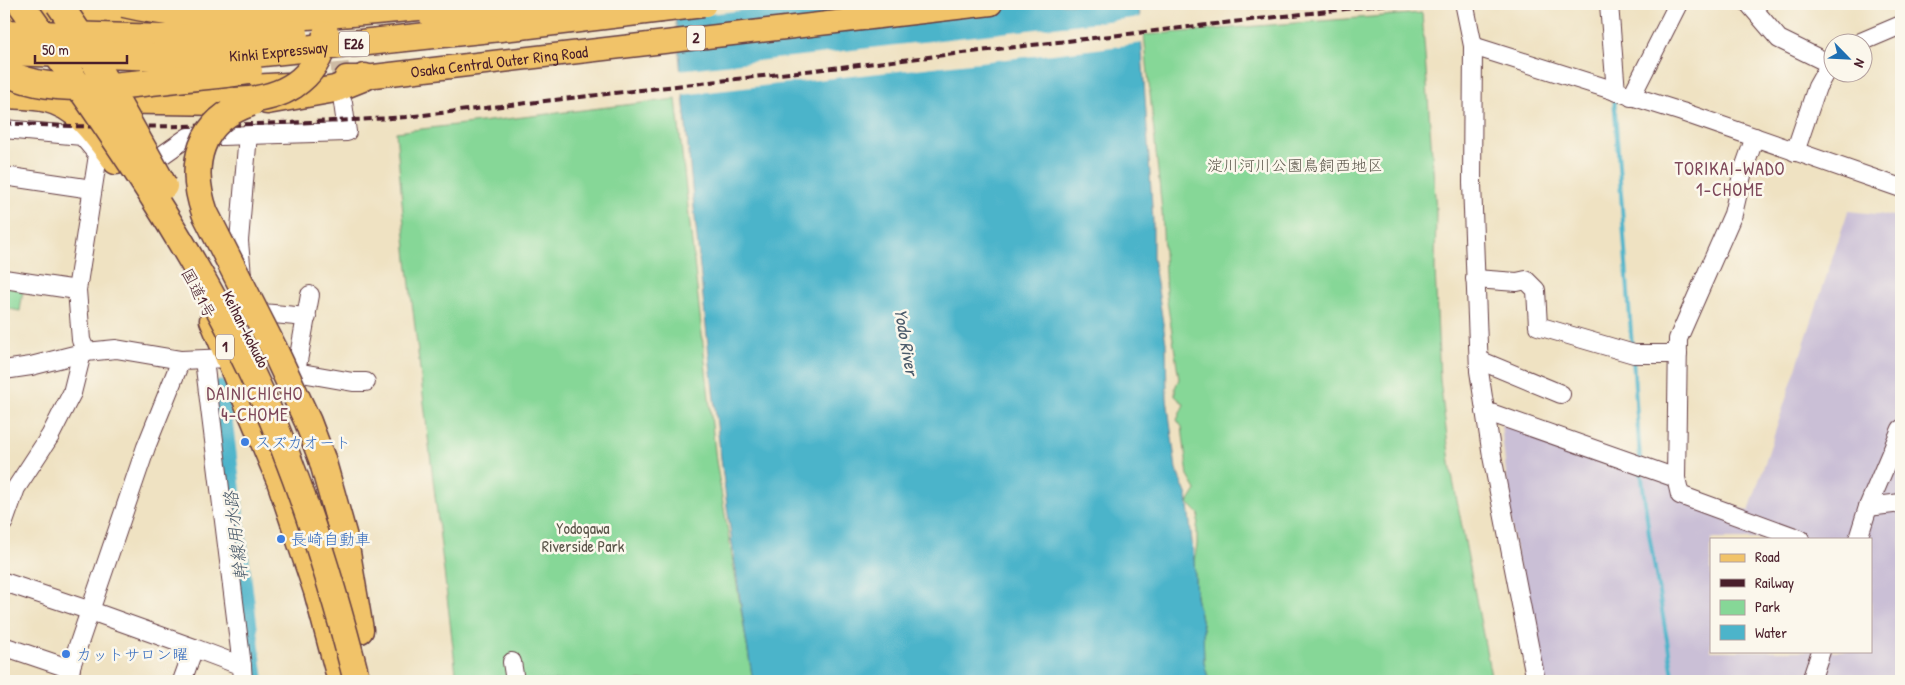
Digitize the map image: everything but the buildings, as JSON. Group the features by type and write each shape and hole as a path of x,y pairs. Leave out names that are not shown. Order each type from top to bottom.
{"highway":[{"path":"21,4 58,44"},
{"path":"39,4 58,44"},
{"name":"Keihan-kokudo","path":"59,4 76,29 204,283 233,336 277,433 307,510 327,572 357,681"},
{"path":"124,4 184,13 243,16 348,14 451,4"},
{"path":"4,91 57,100 227,102 247,101 281,94 300,82 308,74 320,55 327,33 324,4"},
{"name":"Kinki Expressway","path":"4,33 163,38 281,34 550,4"},
{"name":"Kinki Expressway","path":"4,52 99,56 208,57 334,47 702,4"},
{"name":"1","path":"4,6 161,195"},
{"path":"4,71 24,80 54,86 148,82 246,72 395,51 521,26"},
{"name":"1","path":"58,44 161,195"},
{"name":"1","path":"360,630 345,541 322,459 289,380 205,213 199,197 196,180 197,166 205,141 214,128 228,114 239,107 251,95 335,88 365,77"},
{"path":"4,91 134,89 219,85"},
{"name":"国道1号","path":"4,91 62,104 77,113 90,126 149,205 198,289 219,332 217,359 270,456 300,537 317,591 341,681"},
{"name":"Keihan-kokudo","path":"161,195 194,234 226,291 281,401 300,444 322,505 360,630 373,681"}],"main road":[{"path":"4,18 102,18 215,4"},
{"name":"Osaka Central Outer Ring Road","path":"365,77 991,4"},
{"path":"4,42 138,45 160,49 184,56 251,95"},
{"path":"4,71 219,85 251,95"}],"street":[{"path":"1609,4 1624,95"},
{"path":"1624,95 1678,4"},
{"path":"1749,4 1780,39 1822,59"},
{"path":"1465,7 1473,46 1472,183 1479,360 1485,411 1536,681"},
{"path":"1872,37 1901,25"},
{"path":"1473,46 1901,188"},
{"path":"1795,152 1817,87 1822,78"},
{"path":"129,178 188,137 347,132 344,103"},
{"path":"4,129 82,136 98,155 77,290 81,340 86,352"},
{"path":"4,370 31,366 86,352 116,349 181,360 217,359 248,348 252,344 254,335 251,312 242,277 239,250 248,134"},
{"path":"1755,138 1743,171 1733,214 1678,339 1676,478 1680,495 1797,538"},
{"path":"4,176 92,189"},
{"path":"4,279 77,290"},
{"path":"1475,279 1517,282 1526,280 1536,290 1538,326 1630,353 1678,354"},
{"path":"296,372 310,295"},
{"path":"251,312 306,317"},
{"path":"252,344 263,350 278,366 296,372 354,382 366,382"},
{"path":"4,522 16,488 50,436 72,392 81,357 86,352"},
{"path":"217,359 242,674"},
{"path":"6,647 69,675 146,447 181,360"},
{"path":"1479,360 1561,394"},
{"path":"1485,411 1676,478"},
{"path":"1858,538 1868,507 1901,429"},
{"path":"1868,507 1901,503"},
{"path":"4,582 194,648 242,674"},
{"path":"182,681 194,648"},
{"path":"1811,681 1821,652"},
{"path":"512,662 515,681"}],"shaded area":[{"path":"1848,211 1894,216 1901,211 1901,681 1541,681 1512,530 1501,424 1749,511"}],"green space":[{"name":"淀川河川公園鳥飼西地区","path":"1422,13 1436,211 1435,269 1440,380 1451,470 1492,681 1209,681 1204,663 1203,628 1196,597 1194,560 1199,514 1188,503 1196,490 1188,476 1182,427 1177,420 1184,404 1175,396 1175,388 1179,379 1166,294 1162,211 1144,35"},
{"name":"Yodogawa Riverside Park","path":"676,99 716,461 753,681 457,681 407,260 396,132"},
{"path":"4,281 24,284 20,311 4,308"}],"water":[{"name":"Yodo River","path":"674,4 1139,4 1153,221 1153,257 1166,343 1167,398 1176,469 1187,496 1196,597 1203,628 1204,663 1209,681 753,681 717,428"}],"pier":[{"path":"672,4 797,4 673,18"},
{"path":"1142,17 1144,43 681,95 679,70"}],"waterway":[{"path":"1614,97 1632,347"},
{"path":"1633,359 1640,459"},
{"name":"幹線用水路","path":"218,391 253,681"},
{"path":"1641,471 1649,534 1674,681"}],"tunnel":[{"path":"337,36 342,90"}],"railway":[{"path":"4,123 169,126 292,123 406,117 1389,4"}],"place":[{"name":"スズカオート","path":"245,442"},
{"name":"長崎自動車","path":"281,539"},
{"name":"カットサロン曜","path":"66,654"}],"district":[{"name":"TORIKAI-WADO 1-CHOME","path":"1730,179"},
{"name":"DAINICHICHO 4-CHOME","path":"255,404"}]}
